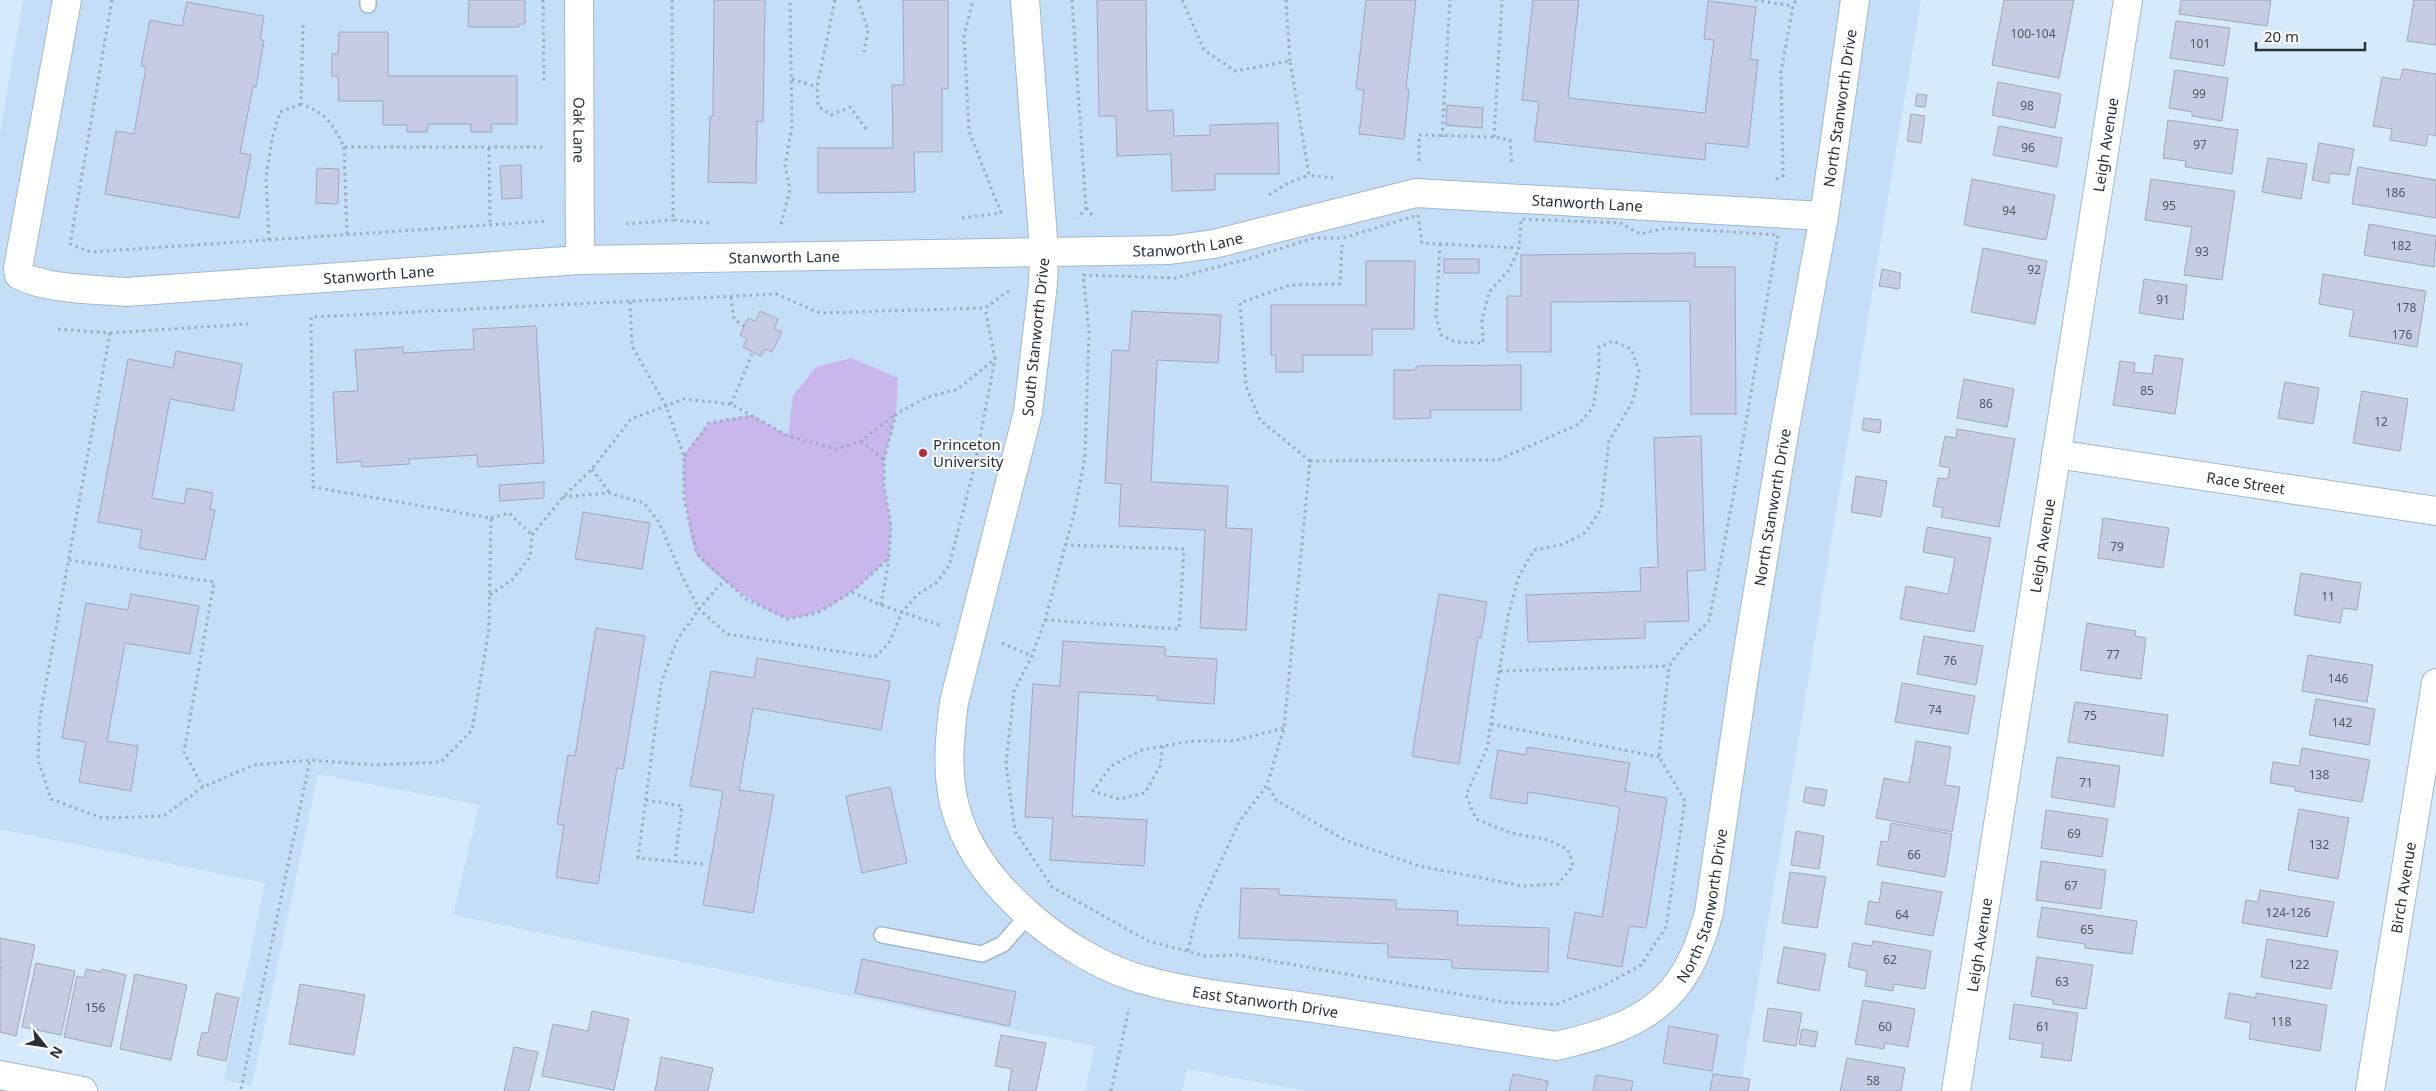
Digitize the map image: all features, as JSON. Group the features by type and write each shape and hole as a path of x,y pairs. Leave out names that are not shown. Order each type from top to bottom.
{"street":[{"name":"Stanworth Lane","path":"67,0 18,268 19,275 27,279 67,287 126,292 580,260 1170,250 1214,244 1416,193 1824,216"},
{"name":"Oak Lane","path":"578,0 580,260"},
{"name":"South Stanworth Drive","path":"951,786 949,749 954,702 1028,412 1043,284 1044,251 1025,0"},
{"name":"North Stanworth Drive","path":"1662,1002 1684,976 1701,944 1710,912 1750,640 1824,216 1855,0"},
{"name":"Leigh Avenue","path":"1956,1091 2128,0"},
{"name":"Race Street","path":"2056,454 2436,511"},
{"name":"Birch Avenue","path":"2370,1091 2436,683"},
{"name":"East Stanworth Drive","path":"951,786 959,820 975,854 1001,889 1028,915 1064,941 1099,961 1137,978 1212,993 1556,1046 1598,1037 1634,1022 1662,1002"},
{"path":"0,1075 83,1091"}],"lane":[{"path":"882,935 982,954 1003,944 1028,915"}],"path":[{"path":"112,0 70,244 91,252 546,222 546,213"},
{"path":"543,0 544,88"},
{"path":"672,0 673,220"},
{"path":"790,0 792,126 785,166 790,190 780,227 790,227"},
{"path":"835,0 817,87 818,106 831,115 850,107 866,129"},
{"path":"858,0 868,30 864,52"},
{"path":"954,220 1001,213 969,131 964,36 973,0"},
{"path":"1072,0 1086,208 1096,219"},
{"path":"1182,0 1204,50 1235,70 1290,61"},
{"path":"1286,0 1290,61 1309,175"},
{"path":"1442,137 1450,0"},
{"path":"1494,137 1502,0"},
{"path":"1755,0 1793,6"},
{"path":"1783,184 1781,72 1793,6 1796,0"},
{"path":"301,104 303,25"},
{"path":"791,79 817,87"},
{"path":"269,240 266,177 272,139 280,112 301,104 317,110 334,126 344,147 347,235"},
{"path":"1419,170 1419,136 1494,137 1510,140 1512,170"},
{"path":"544,137 545,156"},
{"path":"344,147 544,147"},
{"path":"489,148 490,225"},
{"path":"1265,198 1288,183 1309,175 1335,178"},
{"path":"1774,180 1783,176"},
{"path":"1078,218 1086,208"},
{"path":"1440,244 1436,317 1441,335 1455,342 1483,343 1482,320 1489,292 1509,270 1518,248 1522,218 1620,223 1640,234 1666,228 1778,235 1733,498 1709,621 1681,649 1669,666 1659,756 1685,801 1666,927 1641,965 1605,985 1557,1004 1509,1003 1238,955 1206,956 1148,941 1052,888 1015,832 1006,764 1014,692 1032,656 1045,620 1065,545 1085,457 1089,331 1083,275 1176,278 1247,259 1314,238 1343,238 1418,214 1422,243 1518,248"},
{"path":"626,224 673,220 712,223"},
{"path":"1267,785 1276,800 1345,840 1419,866 1523,886 1558,884 1572,866 1568,850 1549,840 1511,833 1476,819 1466,795 1487,748 1508,616 1519,576 1534,550 1564,544 1586,532 1602,509 1609,441 1633,401 1639,372 1631,349 1613,342 1599,347 1593,407 1579,424 1498,460 1310,461 1260,420 1246,386 1240,302 1290,285 1340,284 1343,238"},
{"path":"532,534 509,513 491,518 313,487 311,317 776,294 820,313 985,308 1011,289"},
{"path":"731,297 734,319 744,326"},
{"path":"630,302 632,346 666,406 684,456 684,499 697,554 746,598 788,619 817,613 852,592 889,558"},
{"path":"563,497 609,493 644,503 659,522 683,578 699,609 727,634 875,657 889,643 902,612 918,594 936,583 949,566 976,464 994,359 985,308"},
{"path":"58,329 110,333 248,324"},
{"path":"110,333 40,716 38,760 51,799 102,818 164,816 203,787 254,765 310,760 373,765 440,762 472,730 489,630 491,518"},
{"path":"731,404 753,352"},
{"path":"489,596 512,580 530,557 532,534 563,497 592,469 631,419 684,399 731,404 788,436 836,449 861,441 896,414 925,398 958,389 994,359"},
{"path":"881,605 889,558 891,525 884,485 884,460 896,414"},
{"path":"684,456 708,423 752,415"},
{"path":"861,441 884,460"},
{"path":"1188,951 1197,913 1239,822 1267,785 1284,728 1310,461"},
{"path":"592,469 609,493"},
{"path":"1045,620 1179,629 1184,549 1065,545"},
{"path":"68,560 214,582 184,752 203,787"},
{"path":"704,864 638,858 661,684 677,640 724,579"},
{"path":"852,592 881,605 943,626"},
{"path":"998,641 1032,656"},
{"path":"1500,671 1669,666"},
{"path":"1491,724 1659,756"},
{"path":"1163,746 1160,766 1145,793 1119,799 1093,791 1111,766 1142,750 1163,746 1191,741 1234,741 1284,728"},
{"path":"241,1089 310,760"},
{"path":"646,800 682,806 675,861"},
{"path":"1112,1091 1130,1002"}],"shaded area":[{"name":"Princeton University","path":"23,0 1921,0 1740,1091 1306,1091 1187,1069 1182,1091 1085,1091 1095,1046 453,915 479,805 318,774 252,1086 224,1080 265,883 0,829 0,132"},
{"path":"851,358 898,378 896,414 884,460 884,485 891,525 889,558 856,588 832,605 805,616 790,618 781,616 769,611 741,593 714,572 697,555 691,536 686,507 684,457 709,423 752,415 788,436 793,396 816,367"}],"building":[{"path":"469,0 525,0 525,24 518,24 519,27 468,27"},
{"path":"714,0 765,0 763,122 757,121 756,183 708,182 710,116 713,116"},
{"path":"903,0 948,0 948,89 942,88 942,152 914,152 915,192 818,193 818,148 893,148 892,85 904,85"},
{"path":"1097,0 1146,0 1147,111 1173,110 1174,136 1210,135 1210,125 1278,123 1279,174 1215,174 1215,190 1172,191 1171,154 1117,156 1116,116 1099,116"},
{"path":"1366,0 1416,0 1406,89 1409,90 1404,139 1359,134 1364,90 1356,89"},
{"path":"1533,0 1579,0 1568,98 1705,113 1714,40 1704,39 1708,1 1756,7 1750,59 1758,60 1748,147 1706,143 1705,160 1534,141 1539,102 1522,100"},
{"path":"2004,0 2074,0 2059,78 1992,65"},
{"path":"2181,0 2271,0 2267,26 2179,14"},
{"path":"2414,0 2436,0 2436,45 2407,41"},
{"path":"187,2 264,16 260,40 264,40 256,87 253,86 240,153 251,155 239,218 105,194 116,131 134,134 146,67 141,66 150,20 182,26"},
{"path":"2176,21 2230,28 2224,66 2170,58"},
{"path":"339,32 388,32 388,76 517,76 517,124 491,124 492,132 471,132 471,124 428,124 427,132 407,132 407,125 383,125 383,101 339,101 338,76 332,76 332,54 338,54"},
{"path":"2403,69 2436,74 2436,136 2428,134 2426,146 2390,140 2392,129 2373,126 2382,77 2400,80"},
{"path":"2175,70 2228,78 2222,121 2192,116 2192,112 2169,108"},
{"path":"1998,82 2061,94 2055,128 1992,115"},
{"path":"1917,94 1927,95 1925,107 1915,106"},
{"path":"1447,105 1483,108 1482,128 1446,125"},
{"path":"1911,114 1925,116 1921,143 1907,141"},
{"path":"2168,120 2238,130 2232,174 2185,167 2186,161 2163,158"},
{"path":"1999,126 2062,138 2057,167 1993,155"},
{"path":"2319,143 2354,149 2349,175 2330,173 2329,183 2312,180"},
{"path":"2268,158 2307,164 2301,199 2262,192"},
{"path":"521,165 522,198 502,199 500,166"},
{"path":"2358,167 2436,180 2436,218 2352,204"},
{"path":"317,168 339,169 338,204 316,203"},
{"path":"1972,179 2055,195 2046,240 1964,225"},
{"path":"2151,179 2235,191 2222,280 2184,275 2192,227 2145,220"},
{"path":"2369,224 2436,236 2434,267 2364,255"},
{"path":"1983,248 2047,261 2035,324 1971,312"},
{"path":"1695,253 1695,267 1735,267 1736,414 1691,414 1690,301 1551,302 1551,352 1507,352 1507,296 1521,296 1521,255"},
{"path":"1444,259 1479,259 1479,273 1444,273"},
{"path":"1366,261 1415,261 1414,329 1372,329 1372,355 1303,355 1303,372 1276,372 1276,355 1271,355 1271,305 1366,305"},
{"path":"1882,269 1901,273 1899,289 1879,286"},
{"path":"2323,274 2426,291 2417,347 2349,336 2354,310 2319,304"},
{"path":"2144,279 2187,285 2183,320 2139,313"},
{"path":"760,311 778,319 774,329 782,332 772,352 765,349 761,356 743,347 747,339 740,335 748,318 755,321"},
{"path":"1132,311 1221,315 1218,363 1157,360 1151,482 1228,486 1226,528 1252,529 1246,630 1200,628 1205,530 1119,526 1121,484 1105,483 1112,350 1129,351"},
{"path":"536,326 544,463 478,467 477,455 409,459 409,464 362,467 362,461 337,463 333,392 358,391 355,350 403,347 403,353 474,349 473,329"},
{"path":"176,351 242,364 233,411 170,399 152,498 184,504 187,488 213,493 210,509 215,510 205,560 139,548 142,530 98,522 128,359 173,368"},
{"path":"2155,355 2183,359 2175,414 2113,405 2120,361 2135,363 2134,372 2152,374"},
{"path":"1521,365 1521,410 1430,410 1431,418 1394,419 1394,370 1416,370 1416,366"},
{"path":"1964,379 2014,389 2007,427 1957,418"},
{"path":"2285,382 2319,388 2313,424 2278,418"},
{"path":"2362,391 2408,399 2400,451 2353,443"},
{"path":"1864,418 1881,420 1880,433 1862,430"},
{"path":"1957,429 2015,439 1999,527 1941,517 1943,508 1933,506 1938,478 1948,479 1950,468 1939,466 1945,436 1956,438"},
{"path":"1701,436 1705,570 1687,571 1689,621 1645,622 1645,638 1528,642 1526,595 1641,591 1640,568 1658,567 1654,438"},
{"path":"1856,476 1887,481 1881,517 1851,512"},
{"path":"544,482 544,498 500,501 499,485"},
{"path":"583,512 650,523 642,569 575,559"},
{"path":"2103,518 2169,528 2163,568 2098,558"},
{"path":"1927,527 1991,538 1974,632 1900,619 1906,586 1948,594 1955,558 1923,552"},
{"path":"2301,573 2361,583 2357,610 2343,608 2340,623 2294,615"},
{"path":"131,594 199,606 190,654 125,643 107,741 138,746 131,791 79,782 86,742 62,738 86,603 128,610"},
{"path":"1439,594 1487,602 1481,638 1478,637 1459,764 1412,756"},
{"path":"2087,623 2136,631 2135,636 2146,638 2141,679 2080,670"},
{"path":"596,628 645,636 623,769 617,768 598,884 556,877 564,825 557,824 568,755 575,756"},
{"path":"1924,636 1983,646 1976,685 1917,674"},
{"path":"1063,641 1165,647 1165,656 1217,659 1214,704 1157,700 1158,696 1079,692 1072,816 1147,820 1144,866 1050,860 1053,818 1025,817 1033,684 1060,686"},
{"path":"2308,655 2373,665 2367,702 2302,691"},
{"path":"757,658 890,681 881,730 753,708 739,790 774,795 753,913 703,905 723,791 690,786 711,671 754,678"},
{"path":"1902,683 1975,696 1968,734 1895,722"},
{"path":"2316,699 2375,709 2369,745 2309,735"},
{"path":"2075,702 2168,715 2163,756 2068,742"},
{"path":"1916,741 1951,747 1945,785 1960,787 1952,832 1876,818 1884,778 1909,783"},
{"path":"1527,747 1630,763 1625,791 1667,798 1646,928 1629,926 1622,967 1567,958 1575,912 1602,917 1620,807 1528,792 1527,804 1490,798 1498,750 1526,755"},
{"path":"2302,748 2370,760 2362,802 2295,791 2295,787 2270,783 2273,762 2299,766"},
{"path":"2057,757 2120,766 2114,807 2051,797"},
{"path":"890,787 907,863 862,873 846,796"},
{"path":"1806,787 1827,790 1824,806 1803,802"},
{"path":"2299,809 2349,818 2338,879 2288,870"},
{"path":"2046,810 2108,819 2102,857 2041,848"},
{"path":"1891,823 1952,834 1945,877 1877,865 1881,841 1888,842"},
{"path":"1796,831 1824,836 1819,869 1791,865"},
{"path":"2041,861 2106,870 2101,909 2036,900"},
{"path":"1790,872 1826,877 1817,928 1782,923"},
{"path":"1882,882 1942,892 1933,936 1865,924 1869,901 1879,903"},
{"path":"1241,888 1279,889 1279,895 1396,900 1396,909 1458,911 1457,925 1549,928 1548,972 1452,968 1452,960 1388,957 1388,944 1239,938"},
{"path":"2260,890 2334,902 2327,937 2242,923 2246,900 2258,902"},
{"path":"2042,907 2137,921 2132,954 2085,948 2085,944 2037,937"},
{"path":"0,938 35,945 16,1036 0,1032 0,971 2,968 0,968"},
{"path":"2267,939 2338,951 2331,989 2261,977"},
{"path":"1873,941 1931,951 1925,989 1894,984 1893,991 1865,986 1867,971 1848,967 1853,943 1872,946"},
{"path":"1784,947 1826,954 1819,991 1777,983"},
{"path":"2037,957 2093,965 2086,1009 2053,1004 2053,1000 2031,996"},
{"path":"862,959 1016,992 1009,1026 855,993"},
{"path":"36,963 75,971 61,1035 22,1027"},
{"path":"86,969 101,972 102,969 126,975 111,1047 64,1037 77,976 84,978"},
{"path":"135,974 187,985 171,1060 120,1049"},
{"path":"300,984 365,995 354,1055 289,1044"},
{"path":"216,993 239,998 226,1061 197,1055 202,1032 208,1033"},
{"path":"2229,993 2256,998 2256,993 2327,1005 2320,1051 2249,1039 2251,1023 2225,1018"},
{"path":"1863,1000 1915,1009 1908,1047 1885,1043 1884,1049 1855,1044"},
{"path":"2014,1004 2078,1013 2071,1061 2041,1057 2043,1044 2009,1039"},
{"path":"1768,1008 1802,1013 1796,1046 1763,1041"},
{"path":"592,1011 629,1019 614,1090 542,1076 553,1024 588,1031"},
{"path":"1669,1026 1718,1035 1712,1071 1663,1063"},
{"path":"1802,1029 1818,1032 1815,1047 1799,1044"},
{"path":"1001,1035 1046,1043 1036,1091 1008,1091 1012,1069 995,1066"},
{"path":"514,1047 538,1052 529,1091 504,1091"},
{"path":"661,1057 713,1068 708,1091 655,1091"},
{"path":"1847,1058 1905,1068 1901,1091 1840,1091"},
{"path":"1513,1074 1548,1081 1546,1091 1509,1091"},
{"path":"1713,1074 1750,1079 1748,1091 1710,1091"},
{"path":"1596,1075 1633,1081 1631,1091 1593,1091"}],"place":[{"name":"Princeton University","path":"923,453"}]}
